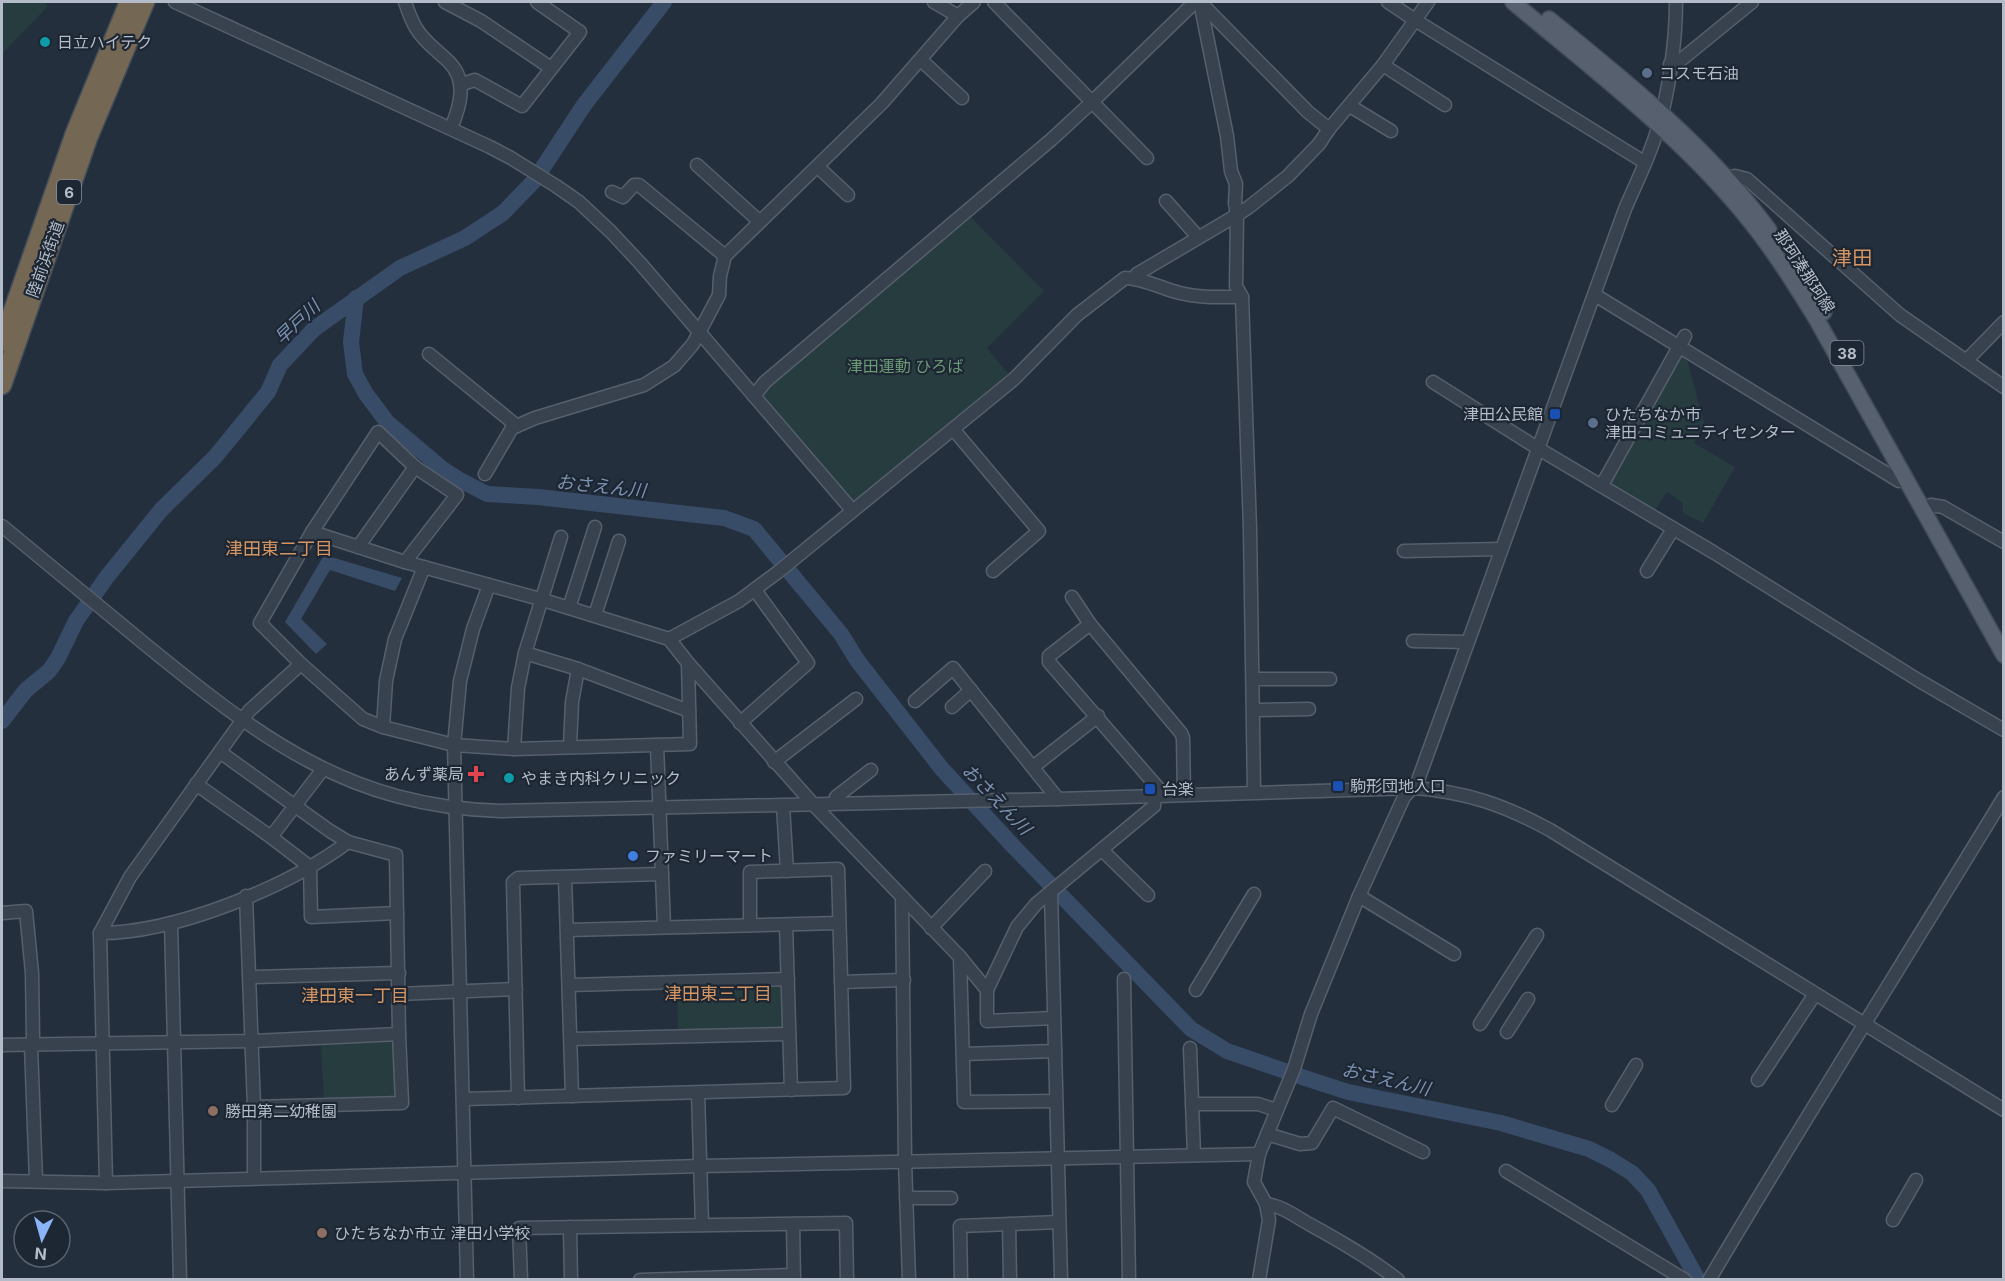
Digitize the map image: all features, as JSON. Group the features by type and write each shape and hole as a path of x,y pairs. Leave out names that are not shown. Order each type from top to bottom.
{"highway":[{"name":"陸前浜街道","path":"2,342 75,133 129,2"},
{"name":"陸前浜街道","path":"2,385 88,138 145,2"}],"main road":[{"name":"那珂湊那珂線","path":"1513,2 1660,119 1750,222 1788,273 1832,346 2004,655"},
{"name":"那珂湊那珂線","path":"1528,2 1728,178 1757,213 1812,291 2004,635"}],"street":[{"path":"175,2 512,158 579,202 611,232 700,332 852,510"},
{"path":"405,2 416,29 450,63 462,84 457,114 451,128"},
{"path":"445,2 481,21 551,68"},
{"path":"462,84 475,80 522,106 580,32 537,2"},
{"path":"934,2 958,16"},
{"path":"485,474 512,428 534,418 644,385 674,366 686,354 719,296 720,276 725,256 882,103 958,16 974,2"},
{"path":"994,2 1147,158"},
{"path":"754,396 765,382 1092,102 1195,2"},
{"path":"1200,2 1308,112 1329,129"},
{"path":"1200,2 1227,136 1231,171 1236,184 1236,286 1242,297 1250,529 1254,792"},
{"path":"1388,2 1644,162"},
{"path":"1134,278 1137,273 1249,207 1288,176 1319,144 1350,106 1428,2"},
{"path":"1259,1280 1269,1220 1266,1204 1254,1182 1259,1154 1291,1074 1311,1014 1359,896 1404,797 1414,788 1660,119 1676,25 1676,2"},
{"path":"1670,64 1676,64 1752,2"},
{"path":"921,60 962,98"},
{"path":"1383,64 1445,105"},
{"path":"1350,106 1391,131"},
{"path":"697,165 759,221"},
{"path":"818,167 848,195"},
{"path":"1728,178 1735,176 1747,178 1900,315 2004,387"},
{"path":"612,192 623,197 634,185 639,185 725,256"},
{"path":"1757,213 1770,198"},
{"path":"1166,201 1198,237"},
{"path":"669,639 755,590 778,572 1014,380 1042,348 1089,304 1125,278 1134,278 1159,288 1184,294 1242,297"},
{"path":"1595,295 1682,341 1899,481 1905,479"},
{"path":"1966,361 2004,322"},
{"path":"1602,485 1682,341"},
{"path":"429,354 517,426"},
{"path":"1433,382 1918,680 2004,730"},
{"path":"953,429 1039,531 993,571"},
{"path":"405,562 457,495 415,467 378,432 312,532 260,623 300,664 363,718 383,727 454,745 513,749 690,744 688,663"},
{"path":"358,547 415,467"},
{"path":"1931,505 1943,507 2004,542"},
{"path":"2,526 204,692 296,755 366,787 397,797 454,808 501,811 783,806 1414,788 1459,794 1515,811 1550,830 2004,1110"},
{"path":"569,608 595,527"},
{"path":"1647,571 1673,529"},
{"path":"312,532 405,562 595,615 669,639 774,762 960,957 987,990"},
{"path":"513,749 518,688 525,652 561,537"},
{"path":"595,615 619,541"},
{"path":"1404,551 1501,549"},
{"path":"383,727 386,681 395,639 424,567"},
{"path":"467,1280 454,745 460,681 489,585"},
{"path":"740,723 808,663 755,590"},
{"path":"1072,597 1090,624 1181,733 1184,794"},
{"path":"1054,1018 987,1021 987,990 1017,927 1036,904 1154,806 1160,789 1050,662 1049,656 1090,624"},
{"path":"1413,641 1468,642"},
{"path":"525,652 578,669 689,711"},
{"path":"106,1183 100,933 130,877 249,711 300,664"},
{"path":"915,701 953,668 1058,799"},
{"path":"570,746 572,702 578,669"},
{"path":"1253,679 1330,679"},
{"path":"952,707 971,690"},
{"path":"774,762 856,699"},
{"path":"1254,710 1309,709"},
{"path":"1033,767 1098,716"},
{"path":"657,745 664,927"},
{"path":"220,752 348,842 396,855 402,1103 254,1107"},
{"path":"271,837 323,769"},
{"path":"836,803 836,797 871,770"},
{"path":"196,784 310,867"},
{"path":"1709,1280 1784,1153 2004,797"},
{"path":"783,806 787,871"},
{"path":"100,933 121,933 171,923 246,896 310,867 348,842"},
{"path":"1102,850 1148,895"},
{"path":"310,867 311,917 397,913"},
{"path":"463,1099 844,1088 838,869 750,872 750,925"},
{"path":"931,928 985,871"},
{"path":"518,1098 513,882 518,878 662,874"},
{"path":"565,877 572,1096"},
{"path":"1056,889 1054,1018 1061,1280"},
{"path":"1196,990 1254,894"},
{"path":"246,896 254,1107 254,1178"},
{"path":"1359,896 1454,954"},
{"path":"902,898 905,1161 909,1280"},
{"path":"2,913 26,911 32,973 33,1039 31,1046 36,1181"},
{"path":"171,923 180,1280"},
{"path":"567,930 839,923"},
{"path":"786,925 791,1090"},
{"path":"1480,1024 1537,935"},
{"path":"960,957 964,1102 1056,1101"},
{"path":"249,977 399,973"},
{"path":"569,985 788,979"},
{"path":"1124,979 1129,1280"},
{"path":"841,982 904,981"},
{"path":"399,994 516,989"},
{"path":"1758,1080 1815,994"},
{"path":"1507,1032 1528,999"},
{"path":"2,1045 252,1041 399,1034"},
{"path":"571,1039 789,1034"},
{"path":"1190,1048 1194,1155"},
{"path":"963,1053 1055,1051"},
{"path":"1612,1105 1636,1065"},
{"path":"698,1092 702,1225"},
{"path":"1192,1104 1258,1104 1276,1110"},
{"path":"1267,1134 1300,1144 1312,1143 1333,1107 1423,1152"},
{"path":"2,1181 106,1183 700,1166 1259,1154"},
{"path":"1506,1171 1685,1280"},
{"path":"1893,1220 1916,1180"},
{"path":"906,1198 951,1198"},
{"path":"1266,1204 1276,1205 1324,1232 1378,1264 1398,1280"},
{"path":"961,1280 960,1226 1059,1222"},
{"path":"521,1280 519,1228 846,1223 847,1280"},
{"path":"640,1280 794,1277 793,1224"},
{"path":"1009,1224 1010,1280"},
{"path":"570,1227 572,1280"}],"green space":[{"path":"2,2 44,2 48,6 2,54"},
{"name":"津田運動 ひろば","path":"969,215 1044,291 987,348 1010,376 854,502 760,395"},
{"path":"1678,353 1687,359 1704,423 1694,443 1735,467 1703,523 1683,513 1682,502 1667,492 1653,513 1605,486"},
{"path":"782,986 783,1031 678,1033 677,988"},
{"path":"396,1041 399,1100 324,1102 321,1045"}],"water":[{"path":"324,555 402,578 395,591 330,570 301,619 327,644 316,654 285,622"}],"waterway":[{"name":"早戸川","path":"2,721 26,690 49,671 76,621 106,578 161,510 215,457 268,392 280,365 314,329 400,268 465,238 503,213 534,181 584,105 664,2"},
{"name":"おさえん川","path":"356,298 351,342 355,374 366,394 387,422 458,479 487,494 538,497 724,518 754,529 841,634 857,660 942,769 1013,846 1191,1029 1227,1051 1348,1092 1501,1123 1589,1149 1632,1173 1648,1190 1698,1280"}],"place":[{"name":"日立ハイテク","path":"45,42"},
{"name":"コスモ石油","path":"1647,73"},
{"name":"津田公民館","path":"1555,414"},
{"name":"ひたちなか市 津田コミュニティセンター","path":"1593,423"},
{"name":"あんず薬局","path":"476,774"},
{"name":"やまき内科クリニック","path":"509,778"},
{"name":"駒形団地入口","path":"1338,786"},
{"name":"台楽","path":"1150,789"},
{"name":"ファミリーマート","path":"633,856"},
{"name":"勝田第二幼稚園","path":"213,1111"},
{"name":"ひたちなか市立 津田小学校","path":"322,1233"}],"district":[{"name":"津田","path":"1852,258"},
{"name":"津田東二丁目","path":"279,548"},
{"name":"津田東三丁目","path":"718,993"},
{"name":"津田東一丁目","path":"355,995"}]}
